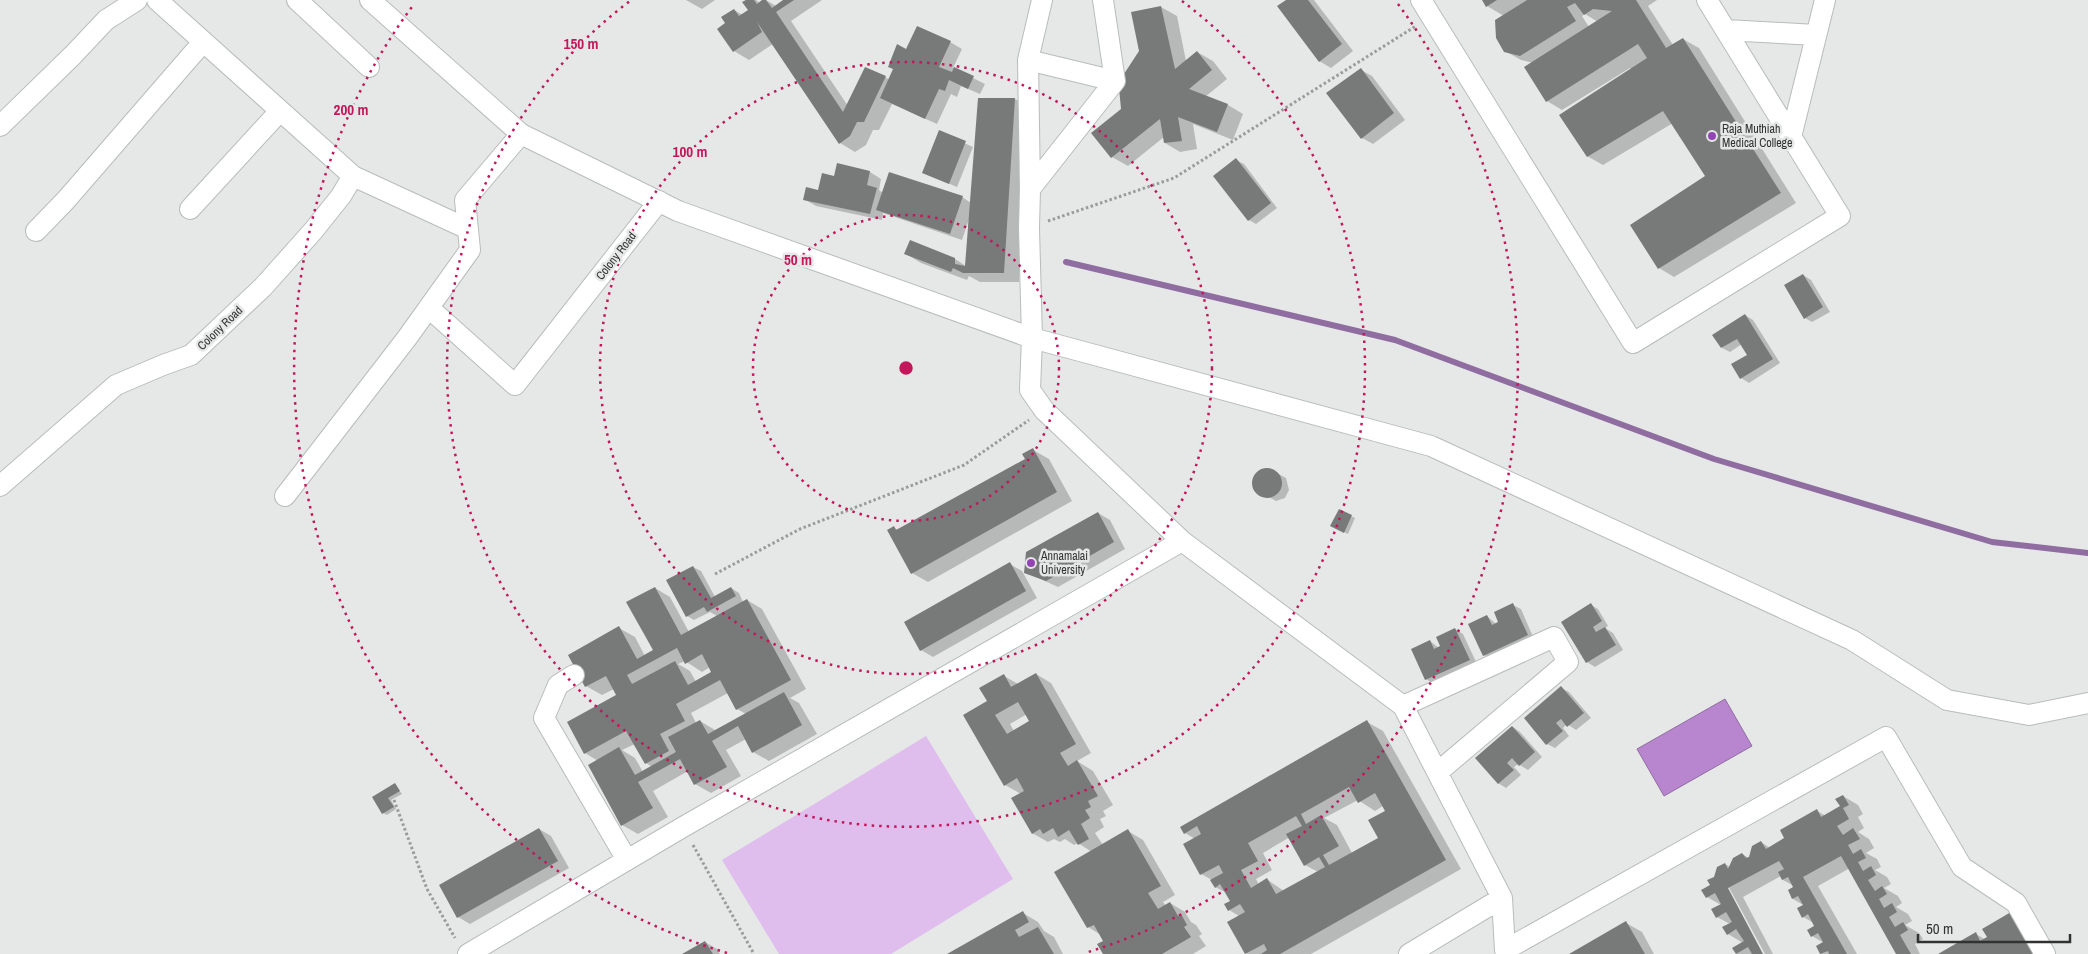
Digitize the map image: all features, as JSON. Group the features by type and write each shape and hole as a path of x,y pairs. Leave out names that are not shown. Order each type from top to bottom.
{"street":[{"path":"0,126 106,20 137,0"},
{"path":"297,0 369,67"},
{"path":"370,0 521,134 678,211 1032,338 1431,446 1852,640 1947,700 2029,715 2088,703"},
{"path":"1042,0 1028,60 1030,189 1028,228 1032,338 1030,390 1044,410 1182,541 1403,706 1502,898 1507,952 1886,737 1962,867 2016,904 2045,954"},
{"path":"1030,189 1116,81 1103,0"},
{"path":"1426,8 1633,343 1840,216 1707,0"},
{"path":"1791,137 1825,0"},
{"path":"161,1 203,42 353,176 468,229"},
{"path":"1726,30 1816,35"},
{"path":"36,231 66,200 203,42"},
{"path":"1028,60 1116,81"},
{"path":"190,209 280,110"},
{"path":"285,496 429,308 470,250 466,200 521,134"},
{"name":"Colony Road","path":"3,475 116,385 191,355 263,287 313,231 341,196 353,176"},
{"name":"Colony Road","path":"429,308 516,385 659,201"},
{"path":"464,950 628,860 682,827 1182,541"},
{"path":"1403,706 1554,636 1568,662 1438,772"},
{"path":"574,675 558,685 544,718 628,860"},
{"path":"1409,954 1502,898"}],"path":[{"path":"1028,228 1174,178 1426,8"},
{"path":"716,574 800,529 964,465 1044,410"},
{"path":"394,800 427,889 464,950"},
{"path":"682,827 754,954"}],"shaded area":[{"path":"1725,699 1752,746 1664,796 1637,749"},
{"path":"926,736 1013,879 891,954 779,954 722,860"}],"building":[{"path":"754,0 757,4 762,0 766,0 772,8 783,0 794,0 776,12 843,112 865,67 886,76 864,122 857,122 850,136 839,144 757,22 762,32 733,52 717,29 725,23 721,17 734,9 739,16 748,10 742,2"},
{"path":"1286,0 1308,0 1342,44 1319,62 1277,6"},
{"path":"1482,0 1497,0 1486,7"},
{"name":"Raja Muthiah Medical College","path":"1527,0 1636,0 1666,48 1683,38 1781,193 1658,269 1630,225 1705,176 1663,111 1587,157 1559,115 1647,58 1638,44 1546,102 1524,67 1612,11 1593,9 1584,15 1575,3 1567,7 1576,21 1520,56 1504,52 1496,38 1495,20"},
{"path":"1161,6 1175,69 1197,51 1212,70 1189,89 1228,104 1217,132 1178,117 1182,141 1164,143 1160,119 1111,158 1091,133 1121,109 1119,88 1124,74 1139,51 1131,12"},
{"path":"917,26 951,41 939,67 952,72 954,67 974,76 968,89 949,80 945,91 939,89 925,119 880,98 893,69 888,67 897,44 906,49"},
{"path":"1361,68 1394,113 1361,139 1326,93"},
{"path":"978,98 1015,98 1004,273 963,273 953,268 951,272 904,254 910,240 955,258 955,264 965,266"},
{"path":"939,130 966,141 949,184 922,173"},
{"path":"1236,158 1271,203 1248,221 1213,176"},
{"path":"837,163 870,171 867,185 877,188 870,214 803,200 806,187 818,190 822,173 834,176"},
{"path":"889,172 963,196 950,234 876,210"},
{"path":"1803,274 1823,307 1804,319 1784,285"},
{"path":"1745,314 1773,359 1740,379 1731,364 1747,355 1737,339 1721,348 1712,335"},
{"path":"1033,448 1057,492 911,574 887,530 894,526 896,530 1025,459 1022,454"},
{"path":"1267,468 1277,473 1282,483 1277,493 1267,498 1257,493 1252,483 1257,473"},
{"path":"1339,509 1352,515 1344,533 1330,526"},
{"path":"1098,512 1114,542 1046,581 1024,573 1026,552"},
{"path":"1010,562 1026,591 920,651 904,622"},
{"path":"693,566 711,598 731,587 736,596 707,612 704,607 686,617 666,580"},
{"path":"655,587 681,635 747,599 791,680 736,710 720,680 676,704 685,721 660,734 669,751 645,764 626,731 584,754 567,722 616,695 606,676 585,687 568,655 619,626 637,659 653,650 626,602","holes":["677,648 685,664 702,654 711,672 688,685 675,661 632,684 627,675"]},
{"path":"1513,603 1528,635 1483,656 1468,624 1487,615 1492,625 1498,622 1494,612"},
{"path":"1591,603 1602,621 1593,627 1596,632 1605,627 1616,645 1586,663 1561,622"},
{"path":"1455,628 1470,660 1425,680 1411,649 1430,640 1434,649 1440,646 1436,637"},
{"path":"1036,673 1076,744 1060,753 1068,766 1077,760 1098,796 1088,801 1091,807 1085,810 1090,818 1081,824 1089,839 1078,845 1069,830 1058,837 1053,828 1043,834 1040,829 1032,834 1011,798 1024,791 1017,778 1004,786 963,715 987,701 979,688 1004,674 1011,687","holes":["1018,702 1029,721 1007,734 995,715"]},
{"path":"1561,686 1584,713 1567,727 1561,719 1556,723 1563,731 1546,745 1524,718"},
{"path":"784,692 802,725 752,753 738,726 712,741 727,767 694,785 680,759 638,782 653,808 621,826 588,765 619,747 635,775 676,752 668,737 700,720 708,734"},
{"path":"1367,720 1446,860 1280,954 1261,954 1267,950 1264,944 1245,954 1227,922 1245,912 1240,904 1228,911 1224,904 1230,901 1220,884 1215,888 1210,880 1223,873 1219,865 1200,875 1183,844 1201,834 1197,826 1184,834 1180,827","holes":["1349,787 1358,803 1375,793 1385,811 1368,820 1378,838 1329,865 1323,855 1339,846 1321,815 1306,824 1301,814","1296,816 1302,826 1286,834 1304,866 1319,857 1325,867 1276,894 1267,878 1251,888 1241,870 1258,861 1248,843"]},
{"path":"1512,726 1535,752 1519,766 1512,758 1507,763 1514,770 1498,784 1475,758"},
{"path":"395,783 400,791 388,798 394,807 382,814 372,797"},
{"path":"1843,795 1849,805 1843,808 1849,819 1837,826 1843,835 1853,828 1860,839 1848,845 1853,854 1861,849 1866,858 1858,862 1863,871 1871,866 1876,875 1868,880 1875,891 1882,886 1887,894 1879,899 1884,908 1892,903 1897,912 1889,917 1895,927 1903,922 1908,930 1900,935 1911,954 1896,954 1841,856 1803,877 1847,954 1829,954 1828,951 1820,954 1816,946 1823,942 1818,933 1811,937 1807,930 1814,926 1808,914 1802,918 1797,908 1803,905 1798,896 1792,899 1788,890 1793,887 1788,877 1782,880 1778,872 1784,869 1779,861 1728,888 1763,954 1752,954 1748,947 1736,954 1732,948 1744,941 1736,929 1727,935 1722,927 1732,922 1726,912 1716,918 1711,909 1721,904 1715,893 1706,898 1701,890 1710,885 1707,880 1714,877 1717,867 1725,863 1728,869 1733,858 1742,853 1746,858 1749,857 1752,846 1761,841 1766,849 1784,838 1780,830 1817,809 1821,817 1840,806 1835,799"},
{"path":"539,828 558,861 457,918 439,885"},
{"path":"1128,829 1161,886 1148,893 1158,909 1170,902 1178,916 1181,914 1187,925 1184,927 1191,937 1162,954 1103,954 1097,944 1103,941 1094,925 1087,928 1054,872"},
{"path":"1023,911 1029,922 1015,930 1019,937 1038,927 1054,954 947,954"},
{"path":"2011,912 2035,954 1938,954 1976,932 1980,941 1987,937 1982,929"},
{"path":"1626,921 1645,954 1569,954"},
{"path":"705,941 713,954 682,954"}],"waterway":[{"path":"1066,262 1395,340 1714,459 1992,542 2088,553"}],"place":[{"name":"Raja Muthiah Medical College","path":"1712,136"},
{"name":"Annamalai University","path":"1031,563"}]}
